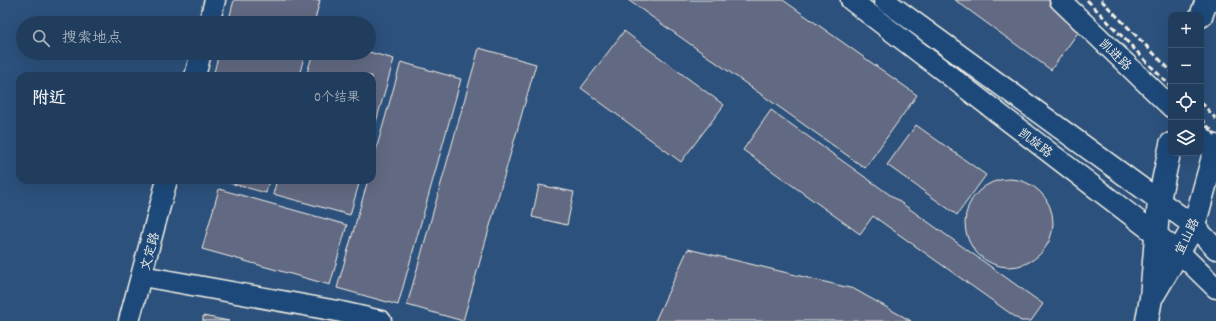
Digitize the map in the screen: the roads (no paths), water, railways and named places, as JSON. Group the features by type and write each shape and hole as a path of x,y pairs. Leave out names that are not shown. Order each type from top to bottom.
{"main road":[{"path":"1202,12 1207,0"},
{"name":"宜山路","path":"1151,298 1194,226 1211,144"},
{"name":"宜山路","path":"1147,321 1151,298 1159,200 1168,156"}],"street":[{"path":"211,16 215,0"},
{"name":"凯旋路","path":"851,0 1179,252 1216,288"},
{"name":"凯旋路","path":"884,0 1194,226 1216,248"},
{"name":"凯进路","path":"1060,0 1168,104"},
{"path":"196,72 199,60"},
{"name":"文定路","path":"129,321 166,184"},
{"path":"142,276 337,311 382,321"}],"railway":[{"path":"1087,0 1168,84"},
{"path":"1101,0 1168,68"},
{"path":"1204,105 1216,119"},
{"path":"1202,120 1216,135"}]}
